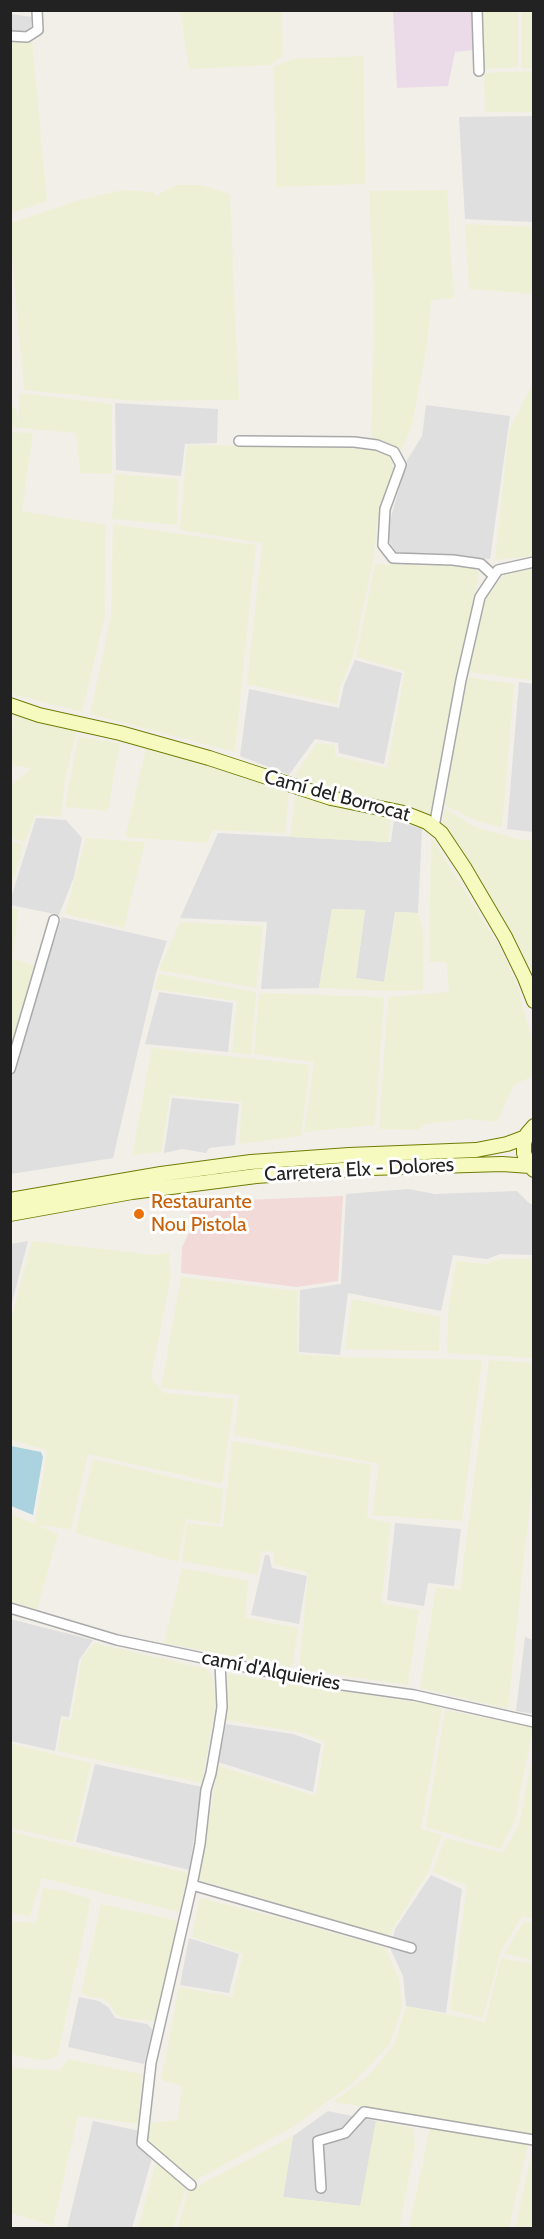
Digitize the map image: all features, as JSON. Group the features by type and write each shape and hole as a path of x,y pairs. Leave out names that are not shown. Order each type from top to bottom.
{"main road":[{"name":"Camí del Borrocat","path":"10,705 39,715 120,733 209,758 331,798 404,813 427,822 441,833 465,869 505,937 534,1001"},
{"path":"530,1132 524,1153 532,1168"},
{"name":"Carretera Elx - Dolores","path":"10,1200 149,1176 251,1162 476,1150 507,1144 530,1132"},
{"name":"Carretera Elx - Dolores","path":"10,1214 132,1192 256,1176 382,1167 502,1164 532,1168"}],"street":[{"path":"10,36 27,37 38,30 36,10"},
{"path":"477,10 479,71"},
{"path":"239,441 354,442 377,445 393,453 401,465 385,509 383,545 393,558 453,560 481,564 494,576"},
{"path":"434,827 461,680 480,597 498,570 534,562"},
{"path":"10,1069 54,920"},
{"name":"camí d'Alquieries","path":"10,1608 117,1640 307,1680 414,1695 534,1722"},
{"path":"191,2185 142,2144 152,2063 192,1885 200,1844 206,1790 219,1727 222,1707 220,1662"},
{"path":"192,1885 411,1948"},
{"path":"321,2188 318,2141 345,2133 364,2112 534,2140"}],"shaded area":[{"path":"393,11 473,11 473,50 455,52 448,86 397,88"},
{"path":"11,14 32,17 30,37 11,37"},
{"path":"533,116 533,222 465,219 459,117"},
{"path":"115,403 218,409 217,443 185,444 181,476 116,470"},
{"path":"426,405 510,416 490,559 396,552 386,536 406,462 422,436"},
{"path":"355,660 402,673 384,764 339,753 338,743 315,739 289,775 240,756 249,689 339,708 344,685"},
{"path":"519,682 533,684 533,832 507,829"},
{"path":"36,818 66,820 82,838 74,877 59,915 11,905 11,898"},
{"path":"394,820 422,829 418,913 395,912 384,982 356,978 365,910 332,909 319,988 261,989 267,922 180,918 218,833 391,842"},
{"path":"62,917 167,941 156,973 113,1158 11,1174 11,1080 21,1039"},
{"path":"159,992 233,1003 228,1052 145,1044"},
{"path":"172,1098 239,1104 235,1145 209,1148 206,1153 182,1149 164,1153"},
{"path":"408,1189 435,1194 517,1191 533,1205 533,1255 500,1254 487,1259 453,1255 441,1311 348,1293 340,1355 299,1352 300,1290 341,1284 346,1194"},
{"path":"343,1196 338,1281 297,1287 181,1273 182,1247 191,1229 190,1205 194,1202"},
{"path":"28,1241 11,1306 11,1244"},
{"path":"395,1523 461,1529 454,1586 428,1583 424,1606 387,1600"},
{"path":"265,1555 269,1555 272,1568 307,1576 299,1624 251,1615"},
{"path":"10,1619 93,1640 79,1660 69,1717 61,1716 55,1751 11,1741"},
{"path":"525,1637 533,1640 533,1714 516,1711"},
{"path":"226,1724 293,1734 321,1744 313,1792 218,1762"},
{"path":"95,1764 202,1787 189,1870 76,1842"},
{"path":"431,1875 462,1889 446,2013 406,2006 403,1976 391,1950 395,1929"},
{"path":"189,1938 239,1954 229,1993 180,1985"},
{"path":"79,1997 99,2001 109,2008 115,2018 147,2024 153,2030 144,2064 68,2047"},
{"path":"328,2111 376,2121 361,2206 283,2197 293,2136"},
{"path":"93,2121 140,2131 138,2146 152,2158 132,2228 67,2228"}],"green space":[{"path":"180,11 282,11 283,56 270,65 189,69"},
{"path":"483,11 518,11 518,67 484,69"},
{"path":"522,11 533,11 533,68 521,68"},
{"path":"11,40 32,40 47,201 11,213"},
{"path":"364,56 365,184 276,187 274,66 293,59"},
{"path":"533,71 533,112 485,112 484,73"},
{"path":"176,185 201,185 230,194 239,400 135,401 24,390 11,247 11,223 79,200 123,190 153,192 156,196"},
{"path":"447,190 454,298 431,300 427,347 412,425 402,450 371,438 374,303 369,191"},
{"path":"465,224 533,227 533,294 469,289"},
{"path":"531,386 534,387 533,556 495,560 509,431"},
{"path":"19,393 112,404 112,474 80,473 76,433 11,427 11,407 15,407 19,423"},
{"path":"10,432 33,433 22,511 106,525 105,616 82,712 11,694"},
{"path":"187,445 382,450 392,459 393,469 378,518 373,561 353,656 341,684 337,704 247,684 262,543 180,530"},
{"path":"115,474 178,479 177,525 112,519"},
{"path":"113,524 256,545 235,752 90,714 111,616"},
{"path":"375,564 469,566 479,572 432,814 394,806 294,776 317,743 335,745 335,756 387,768 405,671 356,657"},
{"path":"533,568 533,680 468,672 484,601 503,575"},
{"path":"466,677 514,684 502,828 475,820 445,805"},
{"path":"13,714 77,730 65,778 61,817 35,815 25,842 11,838 11,785 31,769 11,764"},
{"path":"78,737 120,743 108,811 65,807"},
{"path":"146,748 226,771 289,793 285,833 213,830 207,843 125,837"},
{"path":"295,794 350,810 391,814 388,842 290,837"},
{"path":"444,808 475,827 517,839 533,841 533,981 494,904 442,825"},
{"path":"431,837 502,951 518,988 533,1045 533,1076 514,1085 497,1122 467,1119 425,1124 417,1130 379,1129 388,997 449,992 446,962 429,962"},
{"path":"86,838 145,842 124,928 65,914"},
{"path":"11,841 23,845 10,888"},
{"path":"11,908 18,910 13,957 11,956"},
{"path":"332,909 365,910 356,978 384,982 396,912 418,913 423,931 423,990 319,988"},
{"path":"180,922 263,926 256,988 159,970"},
{"path":"10,958 36,966 11,1049 10,1049"},
{"path":"159,974 256,992 251,1055 232,1052 237,1001 154,989"},
{"path":"259,993 384,997 375,1125 304,1132 314,1062 254,1054"},
{"path":"152,1048 310,1065 301,1136 239,1144 242,1102 170,1095 161,1152 132,1155"},
{"path":"32,1241 154,1255 169,1252 171,1276 151,1378 164,1393 234,1399 222,1484 88,1454 71,1529 37,1525 58,1534 37,1610 10,1601 11,1514 35,1524 47,1450 11,1440 11,1320"},
{"path":"500,1259 533,1259 532,1358 447,1353 448,1313 456,1261 487,1264"},
{"path":"181,1277 297,1291 297,1354 482,1360 462,1521 372,1515 379,1464 234,1435 239,1395 161,1388"},
{"path":"352,1299 440,1317 439,1351 345,1349"},
{"path":"489,1360 533,1363 533,1475 508,1709 420,1688 436,1587 460,1590"},
{"path":"232,1441 371,1465 367,1518 391,1523 381,1603 419,1610 408,1685 299,1669 308,1573 274,1564 274,1552 262,1551 257,1575 182,1561 187,1523 223,1527"},
{"path":"93,1459 223,1489 220,1524 186,1519 178,1562 75,1533"},
{"path":"182,1568 248,1581 245,1618 298,1628 292,1668 164,1643"},
{"path":"94,1643 207,1669 212,1675 216,1702 202,1783 58,1751 62,1719 71,1720 82,1658"},
{"path":"227,1674 442,1706 421,1829 442,1835 428,1872 387,1938 199,1880 218,1766 316,1796 325,1742 303,1733 226,1720"},
{"path":"445,1710 533,1727 515,1820 501,1849 426,1827"},
{"path":"11,1744 91,1763 73,1842 11,1828"},
{"path":"533,1752 533,1919 522,1916 501,1951 483,2018 450,2010 467,1886 433,1872 445,1838 503,1853 519,1825"},
{"path":"11,1832 188,1873 179,1912 42,1878 30,1916 11,1913"},
{"path":"43,1888 91,1899 58,2055 53,2059 38,2060 11,2054 10,1921 36,1923"},
{"path":"200,1898 385,1948 399,1979 402,2007 390,2044 353,2083 293,2127 194,2181 147,2143 151,2123 178,2120 182,2086 161,2080 179,1987 232,1997 243,1954 192,1937"},
{"path":"101,1904 179,1923 162,2010 154,2021 123,2018 115,2014 110,2004 102,1998 81,1993"},
{"path":"524,1921 533,1923 533,1960 504,1954"},
{"path":"501,1958 533,1964 533,2134 333,2102 370,2074 395,2043 406,2006 485,2022"},
{"path":"68,2059 142,2074 138,2124 78,2116 53,2226 11,2213 11,2068 60,2070"},
{"path":"376,2121 413,2128 415,2146 399,2228 178,2228 188,2191 293,2136 283,2197 360,2206"},
{"path":"430,2128 528,2144 509,2228 409,2228"},
{"path":"533,2146 533,2228 515,2228"},
{"path":"156,2162 186,2188 173,2228 138,2228"}],"water":[{"path":"11,1446 41,1452 43,1457 33,1515 11,1506"}],"place":[{"name":"Restaurante Nou Pistola","path":"139,1214"}]}
